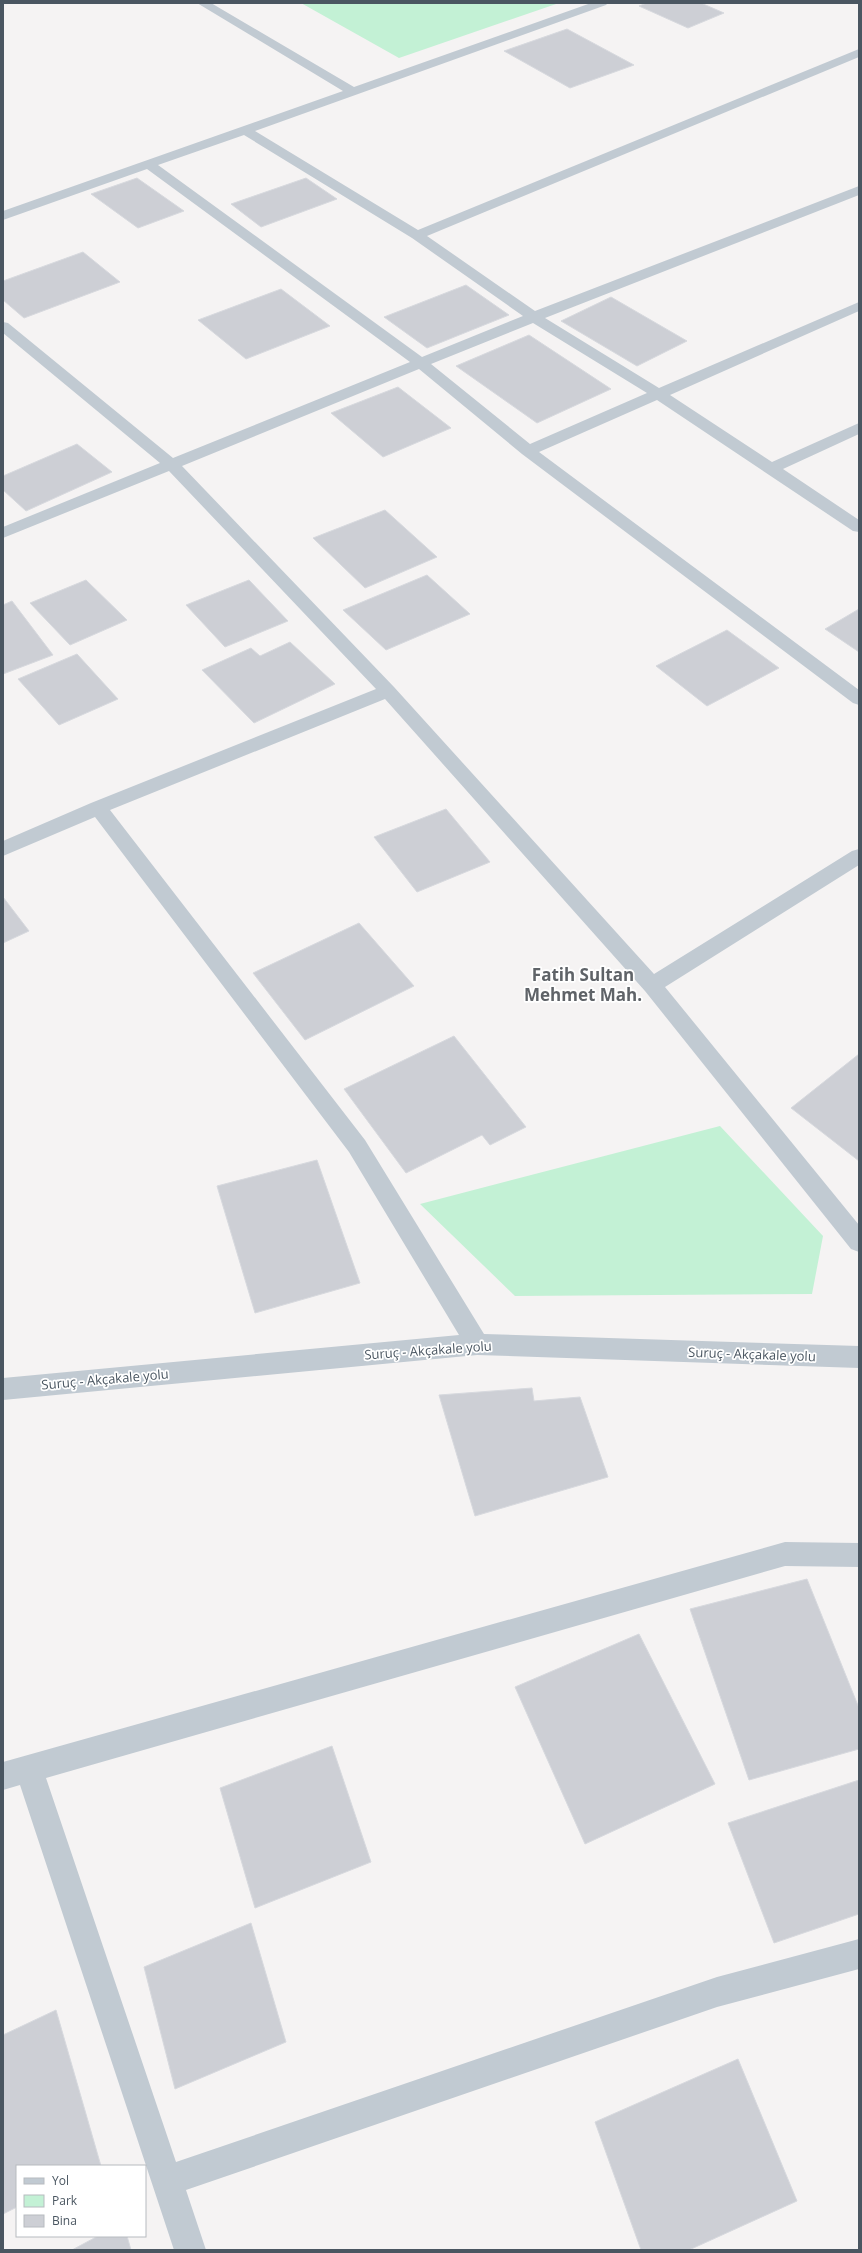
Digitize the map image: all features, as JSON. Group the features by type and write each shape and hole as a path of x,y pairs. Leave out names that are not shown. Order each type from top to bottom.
{"street":[{"path":"203,3 352,91"},
{"path":"3,216 602,3"},
{"path":"416,235 859,54"},
{"path":"846,59 859,65"},
{"path":"245,130 416,235 534,317 660,395 859,527"},
{"path":"148,164 421,363 528,451 859,699"},
{"path":"3,533 534,317 859,190"},
{"path":"528,451 660,395 859,306"},
{"path":"3,326 171,464 388,691 652,985 859,1242"},
{"path":"770,469 859,428"},
{"path":"3,849 98,808 388,691"},
{"path":"98,808 357,1146 477,1344"},
{"path":"652,985 859,856"},
{"name":"Suruç - Akçakale yolu","path":"3,1389 477,1344 857,1362"},
{"path":"190,2250 16,1772 785,1554 859,1555"},
{"path":"166,2181 717,1992 859,1954"}],"green space":[{"path":"301,3 559,3 399,58"},
{"path":"720,1126 823,1236 812,1294 515,1296 420,1204"}],"building":[{"path":"647,3 701,3 724,13 688,28 639,6"},
{"path":"567,29 634,65 570,88 504,51"},
{"path":"137,178 184,211 138,228 91,194"},
{"path":"306,178 337,199 261,227 231,204"},
{"path":"83,252 120,282 24,318 3,300 3,281"},
{"path":"466,285 509,315 427,348 384,317"},
{"path":"281,289 330,326 246,359 198,320"},
{"path":"611,297 687,341 637,366 561,321"},
{"path":"529,335 611,389 537,423 456,366"},
{"path":"398,387 451,428 383,457 331,413"},
{"path":"77,444 112,472 26,511 3,490 3,476"},
{"path":"385,510 437,557 365,588 313,538"},
{"path":"427,575 470,614 386,650 343,610"},
{"path":"86,580 127,620 70,645 30,603"},
{"path":"249,580 288,621 225,647 186,605"},
{"path":"12,601 53,655 3,674 3,605"},
{"path":"859,609 859,652 825,629"},
{"path":"727,630 779,668 707,706 656,666"},
{"path":"290,642 335,684 254,723 202,670 251,648 260,656"},
{"path":"77,654 118,699 59,725 18,679"},
{"path":"446,809 490,862 417,892 374,837"},
{"path":"3,897 29,931 3,943"},
{"path":"359,923 414,986 305,1040 253,973"},
{"path":"454,1036 526,1127 490,1145 482,1135 406,1173 344,1089"},
{"path":"859,1054 859,1161 791,1108"},
{"path":"317,1160 360,1283 255,1313 217,1186"},
{"path":"532,1388 534,1401 580,1397 608,1477 475,1516 439,1395"},
{"path":"807,1579 859,1708 859,1749 749,1780 690,1609"},
{"path":"639,1634 715,1784 585,1844 515,1687"},
{"path":"332,1746 371,1862 255,1908 220,1788"},
{"path":"859,1780 859,1914 774,1943 728,1823"},
{"path":"251,1923 286,2042 175,2089 144,1967"},
{"path":"56,2010 101,2165 16,2165 16,2208 3,2214 3,2035"},
{"path":"738,2059 797,2201 689,2250 641,2250 595,2122"},
{"path":"96,2237 127,2237 131,2250 72,2250"}],"district":[{"name":"Fatih Sultan Mehmet Mah.","path":"583,985"}]}
